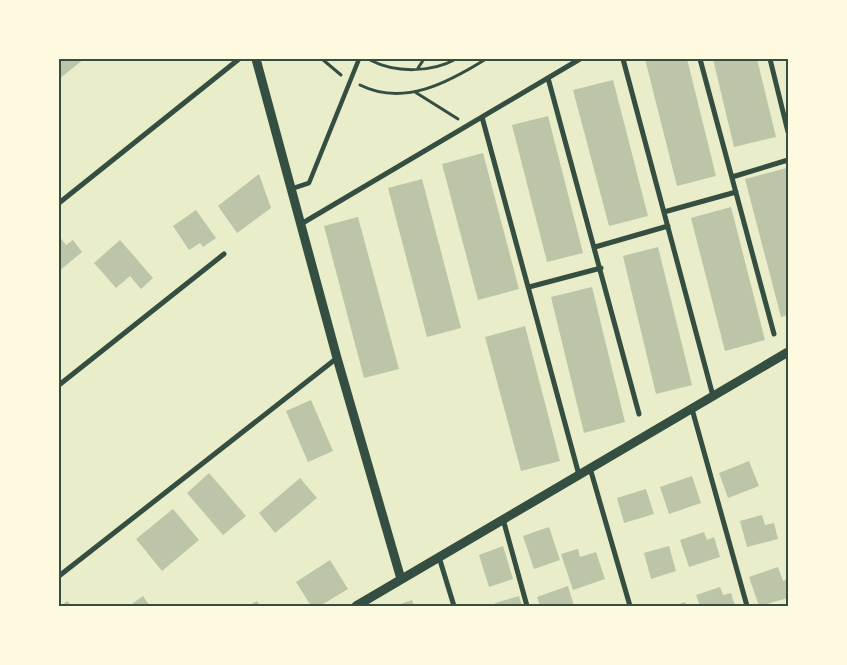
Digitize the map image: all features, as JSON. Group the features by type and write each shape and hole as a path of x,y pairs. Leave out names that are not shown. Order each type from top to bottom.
{"street":[{"path":"59,203 240,59"},
{"path":"256,59 337,358 401,579"},
{"path":"291,189 309,183 359,59"},
{"path":"301,224 580,59"},
{"path":"623,59 713,396"},
{"path":"700,59 774,334"},
{"path":"770,59 788,132"},
{"path":"548,78 640,414"},
{"path":"482,117 579,475"},
{"path":"732,177 788,160"},
{"path":"664,212 736,192"},
{"path":"595,247 668,226"},
{"path":"59,384 224,254"},
{"path":"529,287 601,268"},
{"path":"356,606 788,352"},
{"path":"59,576 337,358"},
{"path":"692,409 747,606"},
{"path":"590,468 630,606"},
{"path":"503,519 527,606"},
{"path":"439,557 454,606"}],"path":[{"path":"322,59 340,74 351,80 383,92 414,91 436,86 460,75 486,59"},
{"path":"367,59 379,65 400,70 434,67 456,59"},
{"path":"418,68 424,59"},
{"path":"414,91 468,125"}],"building":[{"path":"59,59 84,59 59,79"},
{"path":"645,59 687,59 716,176 677,186"},
{"path":"713,59 757,59 776,137 734,147"},
{"path":"613,80 648,216 609,226 573,90"},
{"path":"548,116 583,253 547,262 512,125"},
{"path":"483,153 519,289 478,300 442,164"},
{"path":"787,168 788,315 781,317 745,179"},
{"path":"259,174 271,208 237,233 218,206"},
{"path":"422,179 461,328 427,337 388,188"},
{"path":"731,207 765,340 725,351 691,218"},
{"path":"196,210 216,238 203,247 200,243 189,250 173,226"},
{"path":"358,217 399,369 364,378 324,226"},
{"path":"59,236 66,245 73,240 82,252 59,271"},
{"path":"120,240 153,278 141,289 130,276 116,288 94,263"},
{"path":"658,247 692,385 656,394 623,256"},
{"path":"592,287 625,422 584,433 551,297"},
{"path":"525,326 560,461 521,471 485,337"},
{"path":"311,400 333,451 308,462 286,411"},
{"path":"749,461 759,486 728,498 719,473"},
{"path":"209,473 246,516 223,535 187,493"},
{"path":"692,476 701,503 669,514 660,487"},
{"path":"300,478 317,498 275,533 259,513"},
{"path":"646,489 654,514 624,523 617,498"},
{"path":"173,509 199,540 162,571 136,539"},
{"path":"762,515 765,525 774,523 778,539 747,547 740,521"},
{"path":"549,527 560,560 534,569 523,536"},
{"path":"704,532 707,540 714,537 720,557 689,567 680,540"},
{"path":"503,546 513,579 489,587 479,555"},
{"path":"669,546 676,571 651,579 644,553"},
{"path":"578,549 580,557 596,552 605,579 573,590 561,554"},
{"path":"330,560 348,589 320,606 311,606 296,582"},
{"path":"778,567 783,581 788,579 788,598 759,606 749,577"},
{"path":"568,586 574,606 540,606 537,597"},
{"path":"720,587 723,595 731,593 735,606 700,606 696,595"},
{"path":"143,596 150,606 129,606"},
{"path":"519,596 522,606 496,606 495,603"},
{"path":"412,600 414,606 395,606"},
{"path":"67,601 72,606 59,606 59,602 62,605"},
{"path":"257,601 260,606 248,606"},
{"path":"685,602 686,606 674,606"}]}
